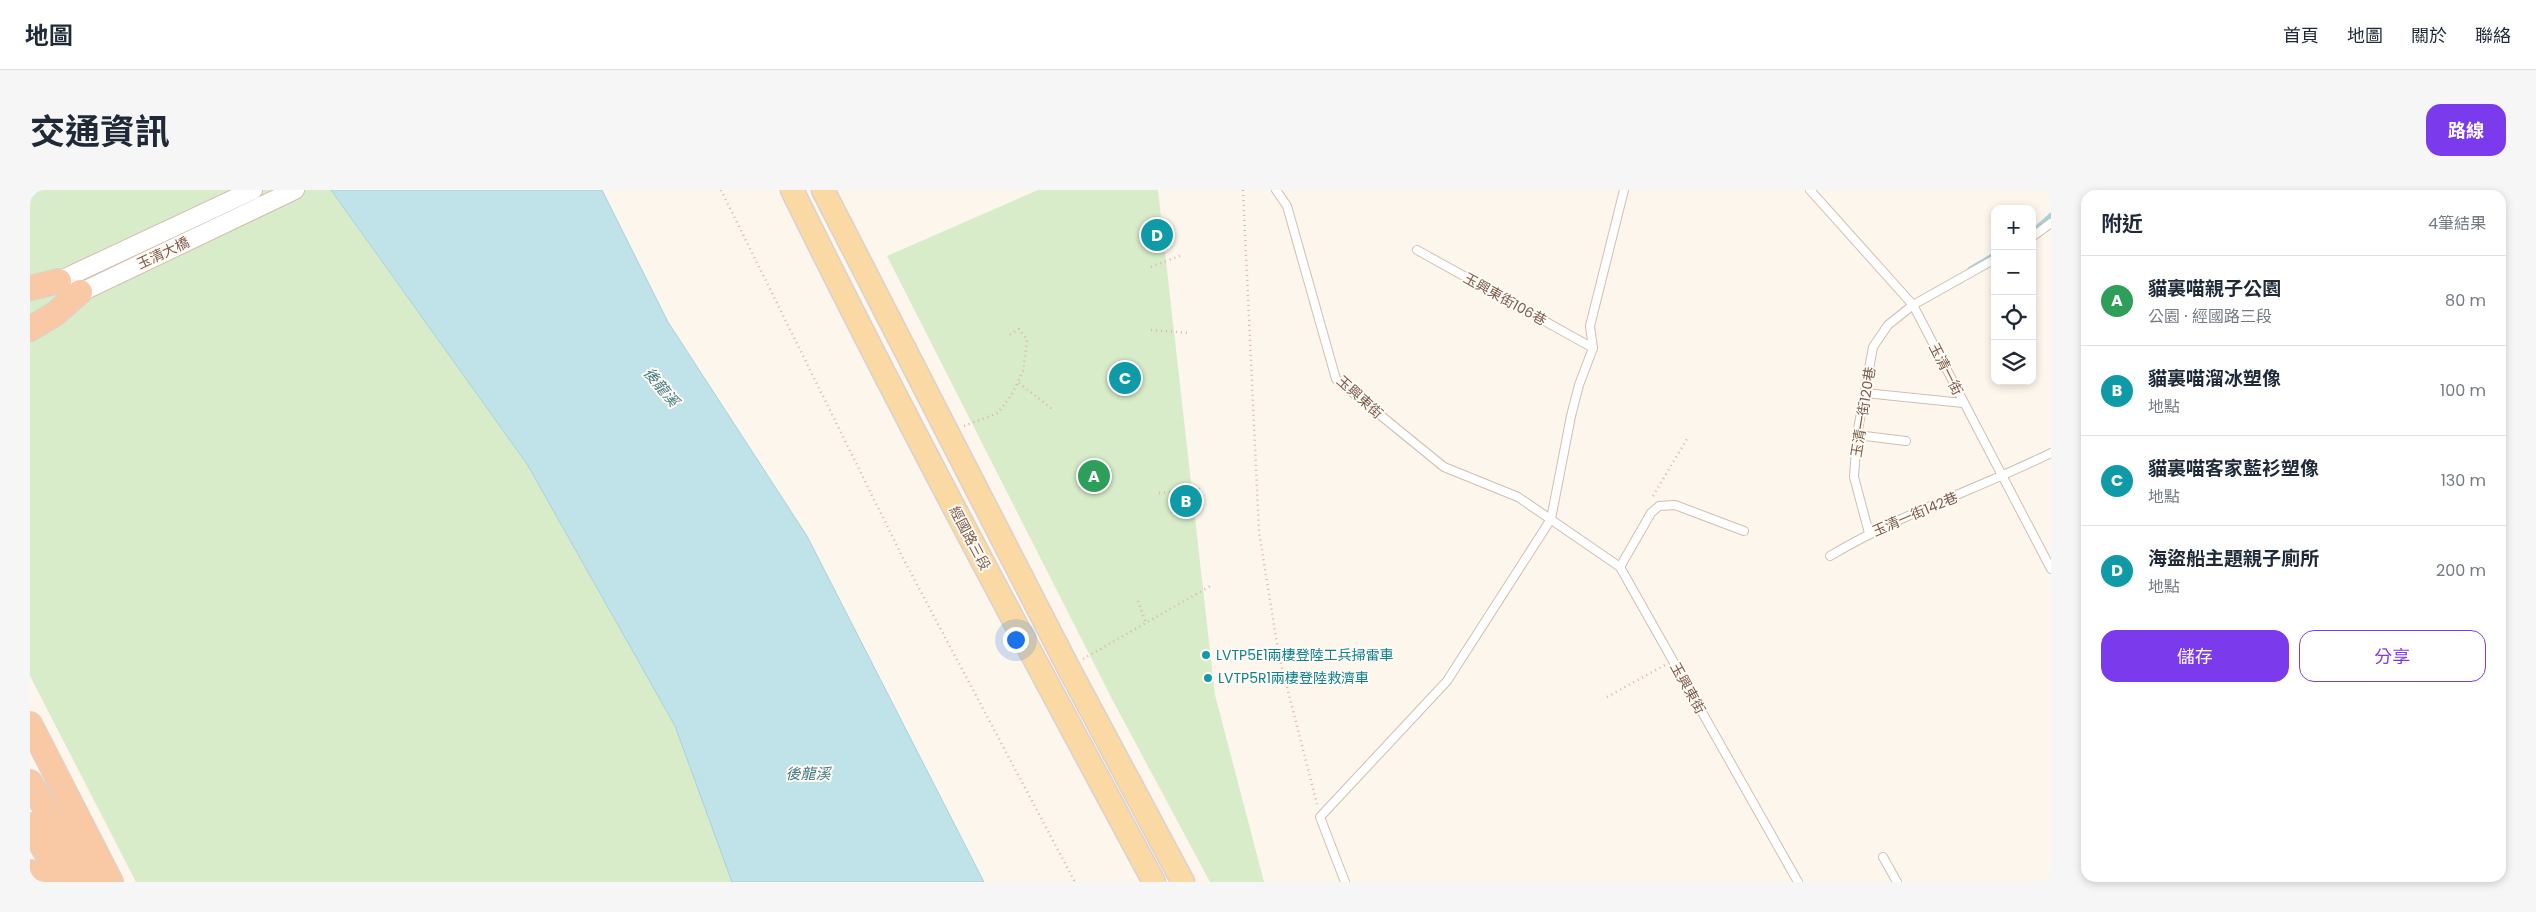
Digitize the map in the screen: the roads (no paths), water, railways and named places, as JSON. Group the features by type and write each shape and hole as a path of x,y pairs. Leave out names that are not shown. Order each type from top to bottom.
{"highway":[{"path":"30,288 59,281"},
{"path":"30,329 55,314 80,292"},
{"path":"30,724 111,882"},
{"path":"30,782 88,882"},
{"path":"30,825 63,882"},
{"path":"30,872 37,882"}],"main road":[{"name":"經國路三段","path":"792,190 901,406 1154,882"},
{"name":"經國路三段","path":"823,190 1068,666 1183,882"}],"street":[{"name":"玉清大橋","path":"30,295 253,190"},
{"name":"玉清大橋","path":"30,317 295,190"}],"lane":[{"name":"玉興東街","path":"1276,190 1287,206 1336,379 1444,467 1518,497 1620,567 1798,882"},
{"path":"1345,882 1320,817 1447,681 1551,518 1571,416 1579,385 1593,348 1590,326 1624,190"},
{"name":"玉清一街","path":"1810,190 1913,305 2051,569"},
{"path":"2036,234 2051,224"},
{"name":"玉興東街106巷","path":"1417,250 1593,348"},
{"name":"玉清一街120巷","path":"1869,533 1854,477 1857,435 1873,347 1888,325 1913,305 1991,261"},
{"path":"1866,393 1963,403"},
{"path":"1857,435 1906,441"},
{"name":"玉清一街142巷","path":"1830,556 1869,533 2002,477 2051,453"},
{"path":"1620,567 1654,510 1659,506 1675,505 1744,530"},
{"path":"1884,857 1897,882"}],"water":[{"name":"後龍溪","path":"331,190 602,190 668,322 807,536 984,882 732,882 675,726 527,464"}],"waterway":[{"path":"2036,228 2051,215"},
{"path":"1970,269 1991,256"}],"place":[{"name":"海盜船主題親子廁所","path":"1157,235"},
{"name":"貓裏喵客家藍衫塑像","path":"1125,378"},
{"name":"貓裏喵親子公園","path":"1094,476"},
{"name":"貓裏喵溜冰塑像","path":"1186,501"},
{"name":"LVTP5E1兩棲登陸工兵掃雷車","path":"1206,655"},
{"name":"LVTP5R1兩棲登陸救濟車","path":"1208,678"}]}
